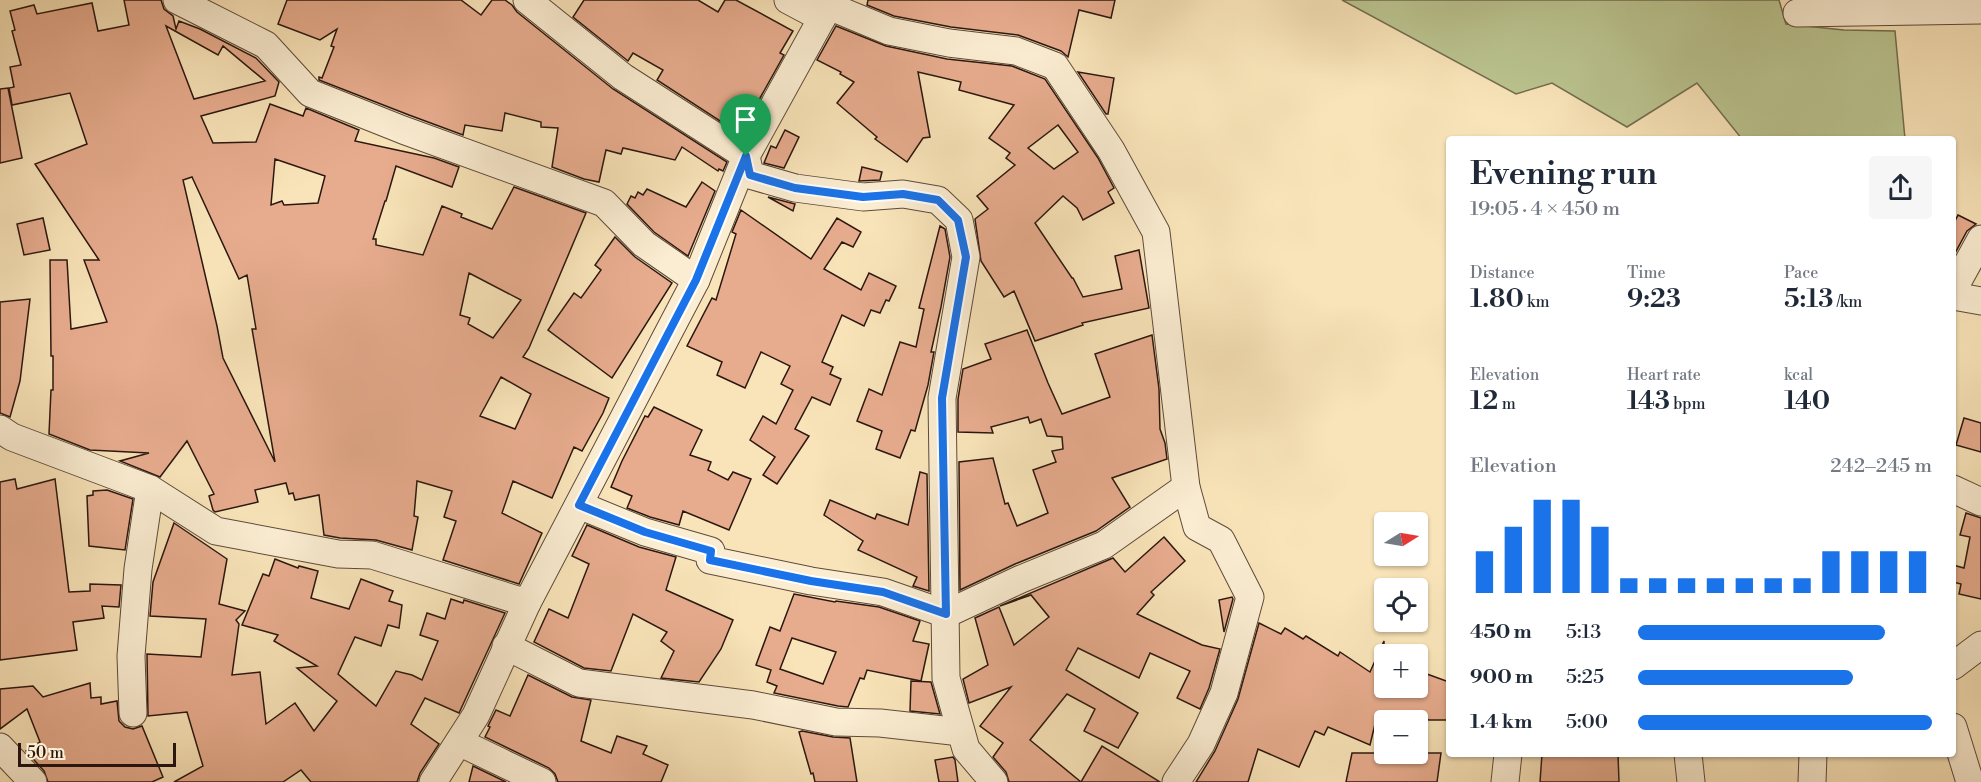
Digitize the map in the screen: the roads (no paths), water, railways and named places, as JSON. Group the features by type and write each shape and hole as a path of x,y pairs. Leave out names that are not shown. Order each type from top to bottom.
{"street":[{"path":"177,0 266,45 310,93 402,130 604,203 644,244 696,280"},
{"path":"527,0 623,77 746,156 750,175 795,188 851,196 903,194 938,200 958,220 966,257 942,398 946,678 966,749 994,782"},
{"path":"788,0 827,8 889,31 949,43 1016,51 1055,66 1111,150 1156,232 1186,487 1197,527 1221,540 1250,597 1224,693 1201,744 1176,782"},
{"path":"434,782 476,715 506,646 696,280 746,156 827,8"},
{"path":"1797,13 1981,10"},
{"path":"1956,285 1981,239"},
{"path":"1956,297 1981,301"},
{"path":"0,429 12,437 150,489 216,531 338,554 372,555 528,603"},
{"path":"579,505 645,532 711,551 710,560 811,581 883,592 946,614 1021,579 1104,545 1186,487"},
{"path":"133,713 131,656 138,569 150,489"},
{"path":"1956,490 1981,502"},
{"path":"1956,664 1981,645"},
{"path":"506,646 579,684 753,705 836,722 880,723 961,732"},
{"path":"1956,734 1973,777"},
{"path":"459,741 542,782"},
{"path":"0,747 33,782"},
{"path":"1504,782 1508,757"},
{"path":"1688,757 1691,782"},
{"path":"1812,782 1813,757"}]}
